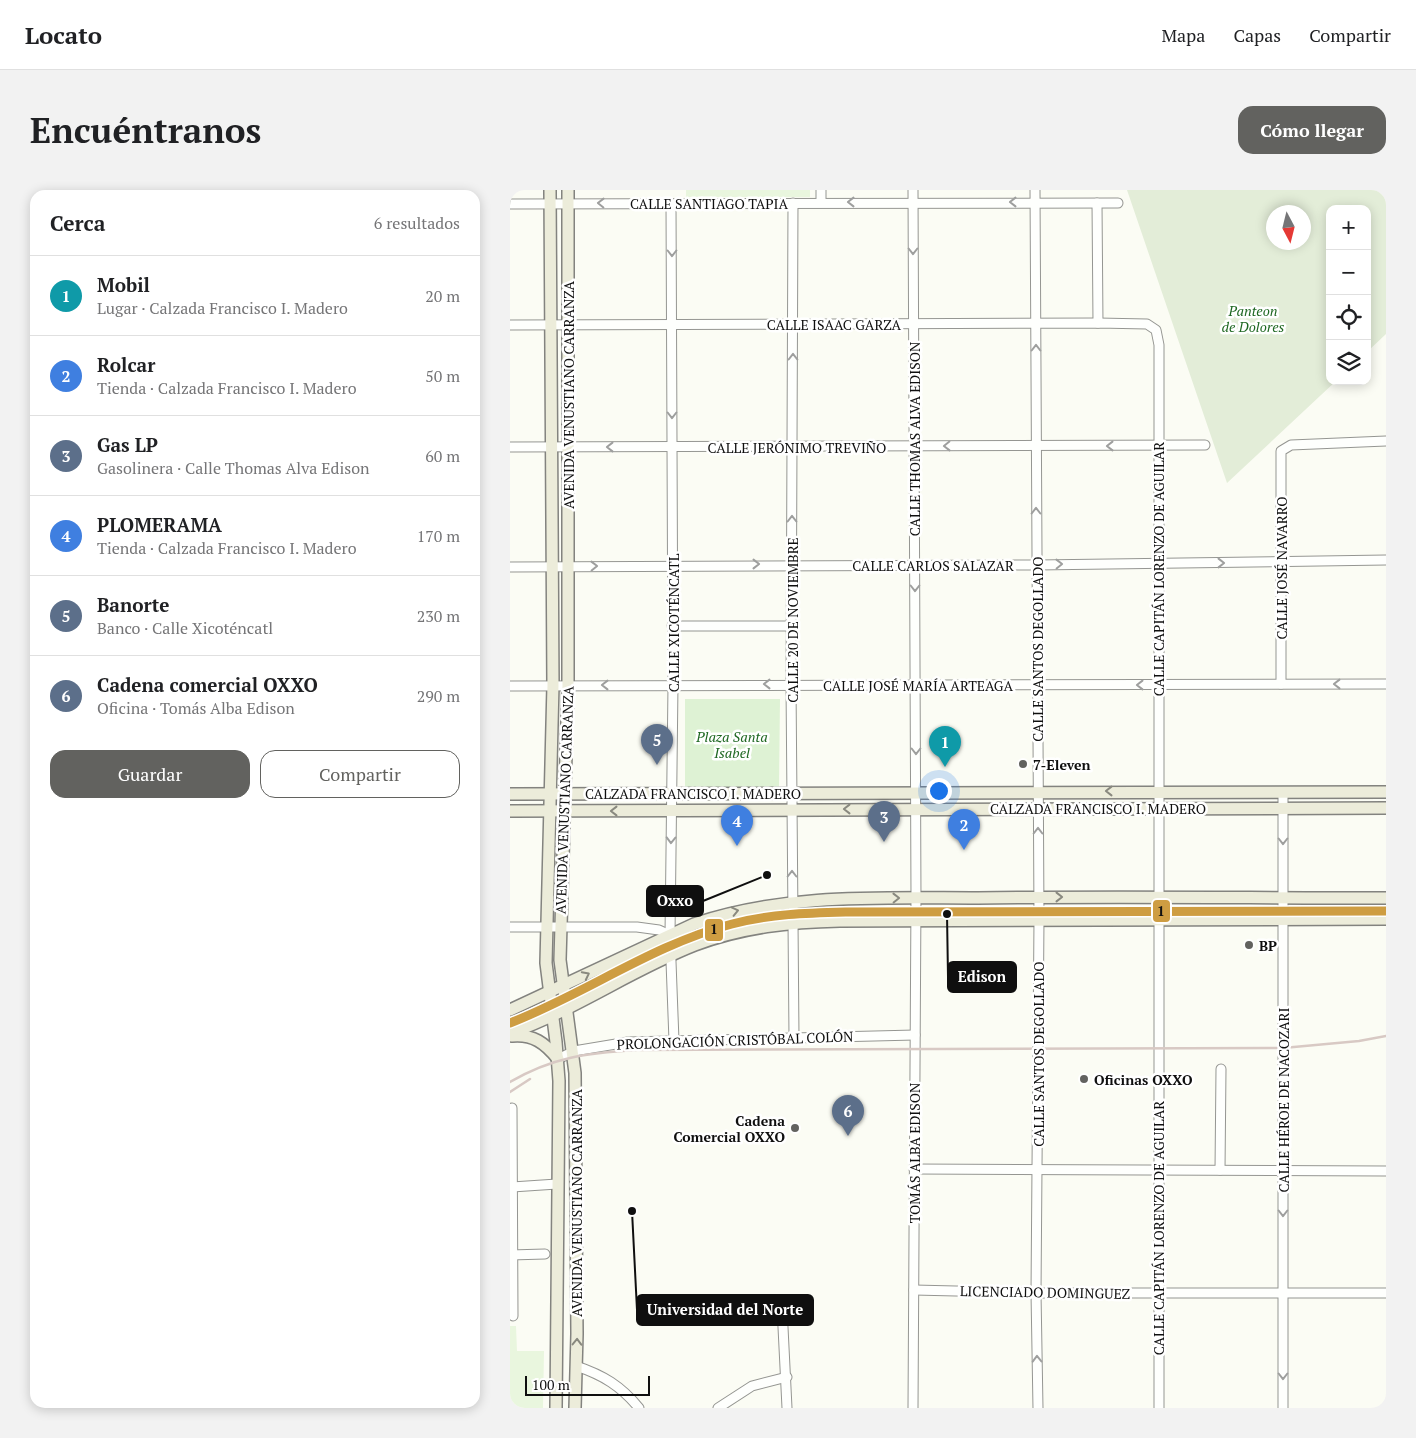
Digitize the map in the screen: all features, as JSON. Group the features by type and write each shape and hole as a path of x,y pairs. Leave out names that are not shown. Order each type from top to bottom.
{"main road":[{"name":"AVENIDA VENUSTIANO CARRANZA","path":"550,190 553,685 546,962 558,1059 556,1408"},
{"name":"AVENIDA VENUSTIANO CARRANZA","path":"568,190 568,686 560,960 574,1051 576,1091 575,1408"},
{"name":"CALZADA FRANCISCO I. MADERO","path":"510,794 1158,791 1386,792"},
{"name":"CALZADA FRANCISCO I. MADERO","path":"510,811 1386,808"},
{"path":"510,1010 551,993 670,935 726,913 792,901 1038,897 1386,898"},
{"path":"510,1034 567,1009 670,956 695,946 735,932 793,923 1039,919 1386,919"},
{"path":"510,1034 534,1038 548,1048 558,1059"}],"street":[{"path":"821,190 821,202"},
{"name":"CALLE THOMAS ALVA EDISON","path":"913,190 916,898"},
{"name":"CALLE SANTOS DEGOLLADO","path":"1035,190 1039,919 1036,1293 1038,1408"},
{"name":"CALLE 20 DE NOVIEMBRE","path":"793,203 791,684 794,1038"},
{"path":"1097,203 1098,323"},
{"name":"CALLE SANTIAGO TAPIA","path":"510,204 1118,203"},
{"name":"CALLE XICOTÉNCATL","path":"672,204 673,685 670,956 674,1041"},
{"name":"CALLE ISAAC GARZA","path":"510,325 1098,323 1147,324 1156,330"},
{"name":"CALLE CAPITÁN LORENZO DE AGUILAR","path":"1156,330 1159,345 1158,1408"},
{"name":"CALLE JOSÉ NAVARRO","path":"1281,684 1281,451 1291,445 1386,441"},
{"name":"CALLE JERÓNIMO TREVIÑO","path":"510,447 1205,445"},
{"name":"CALLE CARLOS SALAZAR","path":"510,567 792,564 1037,565 1386,560"},
{"path":"672,626 791,626"},
{"name":"CALLE JOSÉ MARÍA ARTEAGA","path":"510,686 1386,684"},
{"name":"CALLE HÉROE DE NACOZARI","path":"1283,792 1283,1408"},
{"name":"TOMÁS ALBA EDISON","path":"913,1408 916,898"},
{"path":"510,927 637,927 659,930 670,935"},
{"name":"PROLONGACIÓN CRISTÓBAL COLÓN","path":"558,1059 574,1051 628,1042 915,1035"},
{"path":"1220,1170 1221,1070"},
{"path":"512,1108 511,1255 513,1316"},
{"path":"914,1169 1386,1171"},
{"path":"512,1186 557,1184"},
{"path":"511,1255 545,1254"},
{"name":"LICENCIADO DOMINGUEZ","path":"914,1290 1036,1293 1386,1293"},
{"path":"782,1307 788,1408"},
{"path":"576,1366 606,1377 621,1388 639,1408"},
{"path":"718,1408 752,1386 787,1377"}],"green space":[{"path":"686,190 810,190 810,197 686,197"},
{"name":"Panteon de Dolores","path":"1127,190 1386,190 1386,334 1371,348 1371,205 1326,205 1326,385 1332,385 1227,483"},
{"name":"Plaza Santa Isabel","path":"685,699 780,699 779,789 685,788"},
{"path":"510,1326 516,1326 517,1351 544,1351 543,1408 510,1408"}],"railway":[{"path":"510,1082 541,1067 571,1058 636,1050 1283,1048 1359,1041 1386,1036"},
{"path":"510,1092 530,1079"}],"transit line":[{"name":"1","path":"510,1023 675,944 732,924 774,916 846,912 1386,911"}],"place":[{"name":"7-Eleven","path":"1023,764"},
{"name":"Banorte","path":"657,765"},
{"name":"Mobil","path":"945,767"},
{"name":"Gas LP","path":"884,842"},
{"name":"PLOMERAMA","path":"737,846"},
{"name":"Rolcar","path":"964,850"},
{"name":"Oxxo","path":"767,875"},
{"name":"Edison","path":"947,914"},
{"name":"BP","path":"1249,945"},
{"name":"Oficinas OXXO","path":"1084,1079"},
{"name":"Cadena Comercial OXXO","path":"795,1128"},
{"name":"Cadena comercial OXXO","path":"848,1136"},
{"name":"Universidad del Norte","path":"632,1211"}]}
